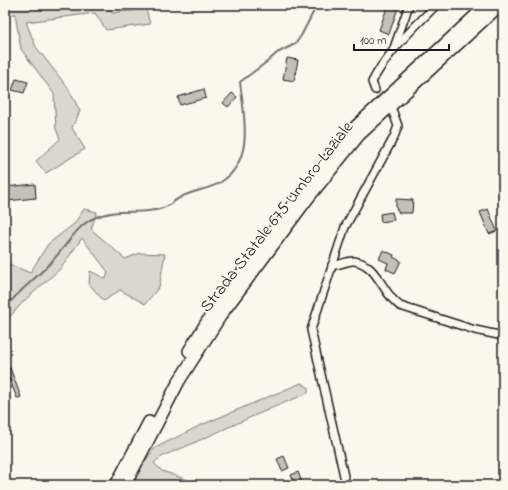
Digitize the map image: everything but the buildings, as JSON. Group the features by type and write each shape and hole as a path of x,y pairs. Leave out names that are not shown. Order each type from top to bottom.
{"highway":[{"name":"Strada Statale 675 Umbro-Laziale","path":"116,485 174,375 215,310 298,198 351,131 487,5"},
{"name":"Strada Statale 675 Umbro-Laziale","path":"125,485 183,374 223,312 308,198 359,135 500,5"}],"street":[{"path":"393,50 409,5"},
{"path":"375,90 372,82 379,69 393,50 436,5"},
{"path":"346,485 311,330 345,227 394,137 398,126 393,112"},
{"path":"332,266 351,261 358,262 367,267 377,277 394,302 400,306 475,330 503,336"}],"shaded area":[{"path":"5,5 108,5 112,13 146,9 150,24 106,30 95,13 26,22 36,47 68,88 80,111 72,128 85,149 46,173 36,161 60,139 56,129 54,94 21,49 15,14 5,15"},
{"path":"84,209 97,212 91,229 125,259 140,253 165,254 159,287 145,304 120,290 104,301 89,284 90,271 106,279 108,272 82,238 61,268 24,301 5,322 5,266 9,264 30,273 48,244 74,224"},
{"path":"301,383 308,387 308,393 166,454 154,463 162,471 202,485 131,485 141,466 155,448 199,426"}],"waterway":[{"path":"5,308 16,295 46,267 76,231 94,218 111,213 146,211 163,208 179,198 216,185 232,173 239,162 245,136 244,109 240,82 277,53 295,44 301,36 317,5"}],"tunnel":[{"path":"375,90 387,104"}]}
